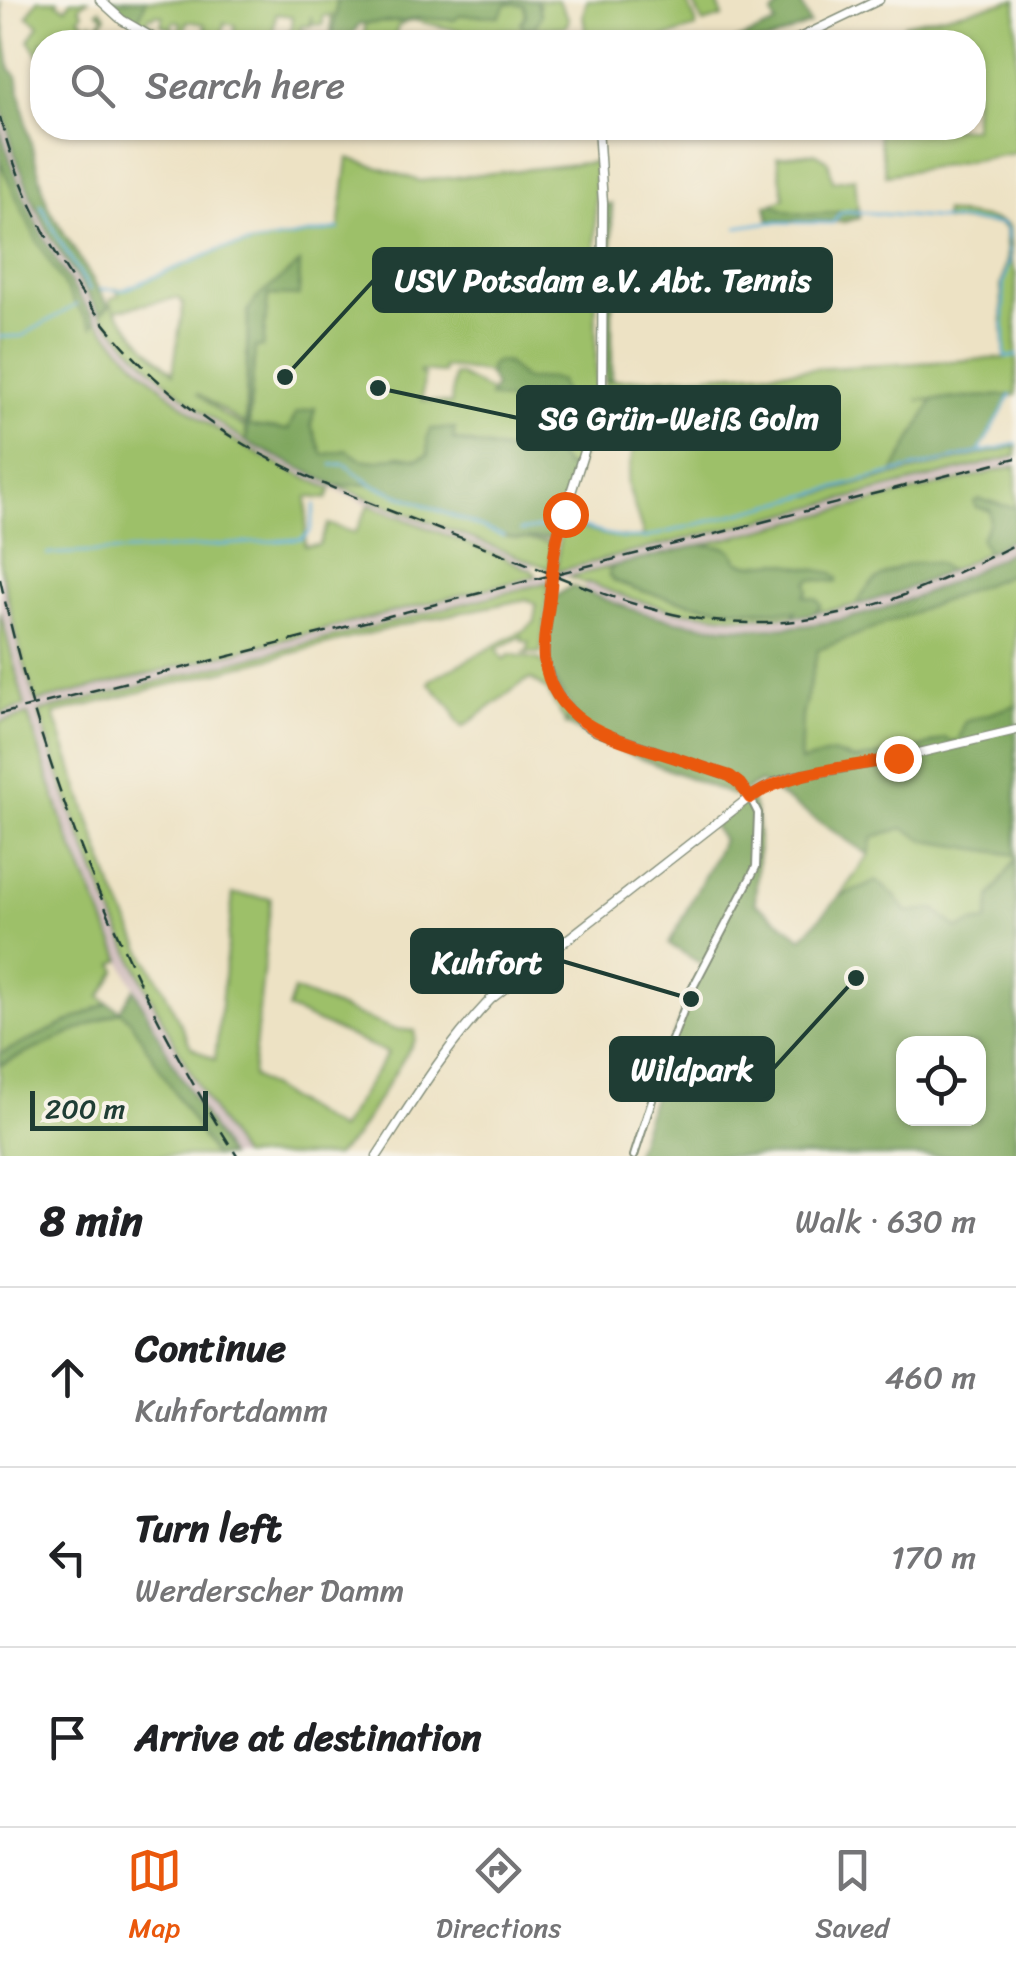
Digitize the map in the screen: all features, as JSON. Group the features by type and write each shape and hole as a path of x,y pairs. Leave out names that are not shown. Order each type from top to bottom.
{"street":[{"path":"100,0 139,30"},
{"path":"816,30 879,0"},
{"path":"599,140 602,384 556,540 545,663 558,697 582,722 616,739 730,776 740,784 758,813 756,867 691,991 634,1156"},
{"path":"377,1156 439,1061 491,999 750,798 791,777 898,758 1016,730"}],"shaded area":[{"path":"0,101 22,176 53,241 100,314 163,381 219,425 281,460 534,563 532,570 278,466 215,430 158,387 96,320 47,245 8,156 0,128"},
{"path":"1016,456 1016,466 39,712 104,898 174,1041 241,1156 228,1156 174,1065 115,949 67,835 28,715 0,722 0,713 25,705 0,611 0,565 19,645 224,655"},
{"path":"1016,537 1016,549 924,594 855,617 801,626 740,628 696,624 647,614 583,591 587,581 650,604 722,616 852,606 935,578"}],"green space":[{"path":"0,0 10,69 17,76 48,207 109,306 100,314 53,241 32,199 0,101"},
{"path":"38,0 58,0 66,8 71,0 88,0 79,7 83,13 79,17 87,26 92,22 99,24 104,17 97,11 100,9 106,16 97,30 36,30 39,25 27,16"},
{"path":"109,0 146,0 137,24"},
{"path":"146,0 337,0 333,30 331,15 323,16 323,25 312,24 311,16 310,26 301,26 300,30 291,30 292,16 276,14 274,30 234,30 235,25 224,23 223,30 209,30 204,29 205,24 187,21 185,30 178,30 181,22 175,21 173,30 161,25 163,16 155,14 149,16 147,23 154,25 152,30 136,26"},
{"path":"337,0 536,0 541,15 536,26 524,28 524,5 507,3 499,16 416,18 359,24 355,30 333,30"},
{"path":"536,0 558,0 569,19 567,25 505,30 457,30 412,20 397,30 364,30 364,24 416,18 499,16 507,2 524,5 524,28 540,6"},
{"path":"587,0 686,0 696,28 585,30 583,15"},
{"path":"692,0 716,0 723,17 703,23"},
{"path":"786,0 800,0 810,24 795,30 762,30 776,24 772,14"},
{"path":"1016,0 1016,153 886,175 879,140 986,140 986,30 905,30 904,24"},
{"path":"0,128 39,228 96,320 93,327 37,241 10,184 0,161"},
{"path":"815,153 828,161 833,181 855,178 858,210 803,214 773,204 784,198 777,157"},
{"path":"348,158 420,181 595,162 596,382 592,410 588,412 592,416 577,470 566,466 555,453 570,430 573,403 563,393 560,381 525,380 517,373 490,366 490,377 485,372 444,367 443,373 420,371 424,375 422,400 451,404 454,375 460,375 493,393 491,396 550,410 539,458 427,437 428,455 417,459 399,456 375,461 360,459 346,450 323,455 311,425 314,408 288,430 249,426 255,347 263,346 268,294 298,296 299,264 248,310 245,425 197,393 245,428 247,442 169,384 100,314 110,304 114,308 110,302 119,295 116,289 123,290 222,249 339,229","holes":["180,299 183,304 173,373 115,310"]},
{"path":"0,161 53,267 92,326 96,320 148,375 203,420 263,457 331,489 327,499 307,497 305,546 319,545 328,524 355,533 369,505 505,558 536,576 36,702 0,565"},
{"path":"604,204 612,204 612,380 605,381"},
{"path":"766,205 803,214 858,210 859,218 844,222 769,221"},
{"path":"944,211 996,221 1009,227 1016,275 1016,395 917,400 933,400 893,473 810,496 1016,446 1016,456 557,571 564,523 614,537 644,537 627,483 640,413 604,403 605,381 1005,358 1001,286 1007,259 1005,228 999,224 944,220"},
{"path":"300,263 299,296 268,295 263,347 255,347 249,426 288,430 296,413 315,408 311,425 323,455 347,450 360,459 375,461 399,456 417,459 428,455 430,429 455,428 453,440 539,458 549,410 490,397 495,386 490,366 497,361 507,363 525,380 560,381 563,393 573,403 570,430 555,453 566,466 577,470 554,538 503,536 371,484 337,486 247,442 248,310"},
{"path":"1011,395 979,452 893,473 933,400"},
{"path":"1016,466 1016,507 991,501 976,507 990,511 991,521 981,538 987,552 949,571 925,563 897,569 872,584 857,605 812,613 819,609 803,596 806,583 811,578 836,582 739,562 725,547 701,545"},
{"path":"371,484 503,536 553,543 550,569 337,486"},
{"path":"979,499 1016,507 1016,537 987,552 981,538 990,510 976,507 974,502"},
{"path":"701,545 725,547 739,562 751,565 777,562 832,573 837,582 811,579 804,596 817,599 821,605 813,613 793,616 796,611 749,610 680,601 614,581 609,575 614,566"},
{"path":"1016,549 1016,572 818,650 802,716 800,762 832,753 856,760 923,747 945,738 951,742 959,740 965,722 1016,705 1016,855 927,841 903,828 873,837 869,855 760,782 735,796 596,741 566,724 572,708 554,680 548,644 553,599 571,586 630,609 682,622 779,628 843,619 905,601"},
{"path":"931,562 949,571 857,605 869,586 887,573"},
{"path":"614,566 610,570 614,581 658,596 727,608 797,611 793,616 740,617 673,610 569,577"},
{"path":"1016,572 1016,705 965,722 959,740 856,760 845,756 800,763 802,716 818,650"},
{"path":"549,582 541,653 523,653 528,651 529,642 522,641 522,636 497,649 503,659 509,654 541,660 569,714 566,724 546,689 531,679 463,727 429,683 535,622 536,605 527,599 418,621 54,714 111,884 191,1047 215,1060 233,894 271,898 252,1076 339,1130 388,1053 288,1009 294,990 393,1029 415,1031 415,1040 355,1137 335,1156 241,1156 179,1050 125,941 78,828 39,712"},
{"path":"0,611 25,706 0,713"},
{"path":"28,715 67,835 121,960 114,964 117,970 100,997 108,1003 0,1054 0,722"},
{"path":"750,797 758,835 755,903 802,938 839,897 876,881 907,912 935,909 958,929 987,921 991,896 1016,859 1016,1156 634,1156 668,1050 703,965 669,944 723,840 713,826"},
{"path":"903,828 927,841 1016,855 991,896 988,921 958,929 935,909 907,912 876,881 839,897 869,855 872,837"},
{"path":"134,989 228,1156 214,1156 130,1020 120,1011 0,1065 0,1054 108,1003 120,1010"},
{"path":"120,1011 130,1019 214,1156 0,1156 0,1065"}],"waterway":[{"path":"41,205 90,290"},
{"path":"737,227 769,222 833,223 846,211 1003,224 1007,229 1009,262 1003,285 1005,357 1016,356"},
{"path":"100,289 123,290 222,249 339,229"},
{"path":"0,337 22,336 76,305"},
{"path":"980,450 1011,395"},
{"path":"577,526 621,538 645,538 1016,444"},
{"path":"332,465 344,464 371,484 503,536"},
{"path":"47,554 302,539 310,532 315,505"},
{"path":"520,531 541,528 548,518"}],"railway":[{"path":"0,117 38,220 65,268 131,354 214,425 261,454 346,493 589,589 655,610 723,622 795,621 861,609 923,588 1016,544"},
{"path":"0,714 1016,458"},
{"path":"0,579 40,730 93,878 159,1020 237,1156"}],"place":[{"name":"USV Potsdam e.V. Abt. Tennis","path":"285,377"},
{"name":"SG Grün-Weiß Golm","path":"378,388"},
{"name":"Wildpark","path":"856,978"},
{"name":"Kuhfort","path":"691,999"}],"route":[{"path":"565,514 556,540 544,658 558,697 582,722 616,739 730,776 750,798 791,777 898,758"}]}
